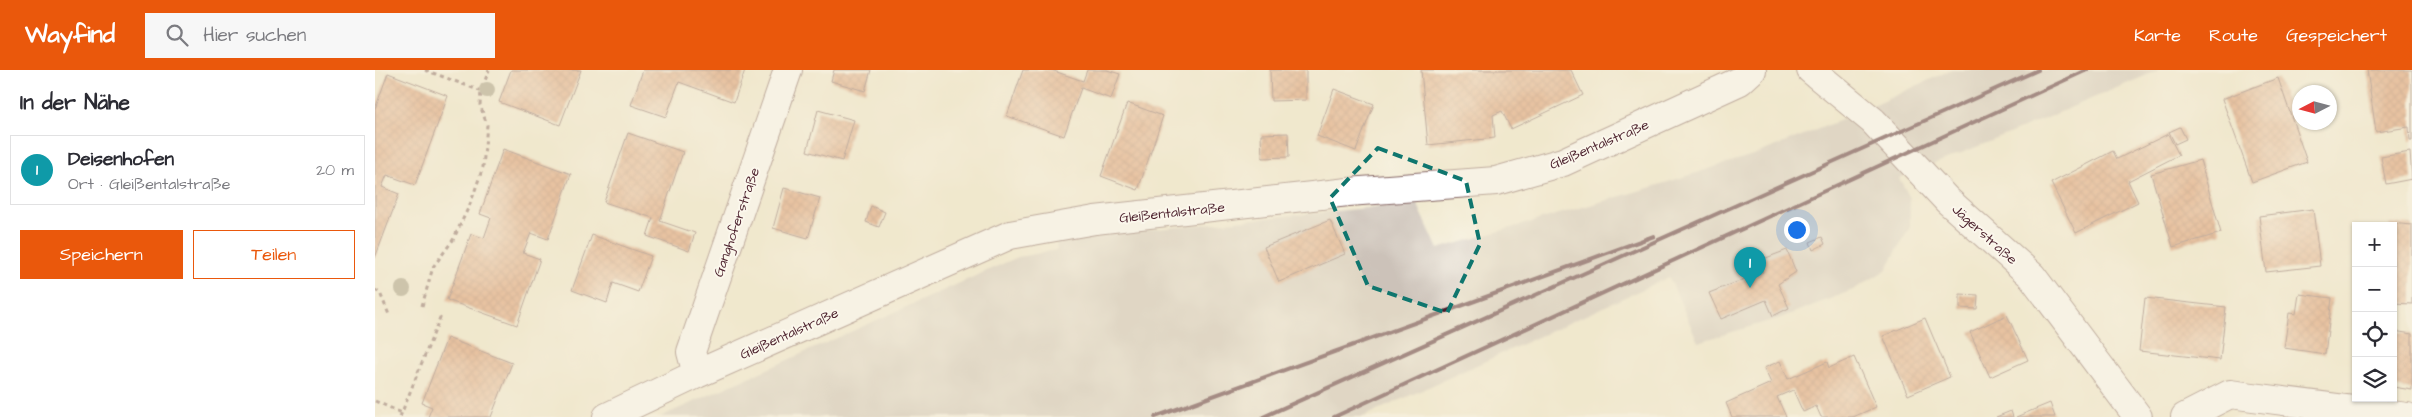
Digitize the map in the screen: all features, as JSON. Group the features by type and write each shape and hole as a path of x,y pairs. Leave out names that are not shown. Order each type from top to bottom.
{"street":[{"name":"Ganghoferstraße","path":"697,374 691,352 788,70"},
{"name":"Gleißentalstraße","path":"607,417 697,374 1010,235 1105,219 1348,192 1496,181 1563,162 1740,81 1753,70"},
{"name":"Jägerstraße","path":"1811,70 1873,121 1947,200 2032,276 2138,417"},
{"path":"2185,417 2230,394 2407,417"}],"path":[{"path":"425,70 481,91"},
{"path":"422,306 433,267 453,240 471,202 483,167 487,125 480,105 481,91 489,70"},
{"path":"375,290 380,293 390,316"},
{"path":"375,401 401,415 441,315"}],"highlighted area":[{"path":"1378,148 1466,181 1480,244 1447,313 1368,286 1330,198"}],"shaded area":[{"path":"1951,70 2159,70 1899,178 1910,198 1910,227 1886,270 1853,290 1780,318 1698,342 1669,277 1363,417 660,417 1018,257 1057,250 1056,239 1417,203 1438,249 1652,187 1759,153 1853,115"}],"building":[{"path":"511,70 581,70 560,125 499,102"},
{"path":"643,70 745,70 734,102 679,82 666,117 631,105"},
{"path":"834,70 871,70 865,91 831,81"},
{"path":"1023,70 1051,70 1083,81 1087,70 1107,70 1120,74 1111,99 1081,88 1064,136 1007,116"},
{"path":"1270,70 1306,70 1306,100 1271,101"},
{"path":"1421,70 1571,70 1583,95 1511,129 1502,111 1493,115 1495,138 1428,145"},
{"path":"2367,70 2412,70 2412,141 2410,141 2409,127 2376,132"},
{"path":"388,73 448,96 415,185 387,175 382,187 399,194 375,258 375,109"},
{"path":"2278,78 2292,119 2292,130 2296,130 2307,162 2252,182 2222,99"},
{"path":"1334,89 1374,104 1356,151 1317,136"},
{"path":"1127,103 1163,116 1138,190 1101,176"},
{"path":"818,110 854,120 842,161 807,151"},
{"path":"2180,127 2186,139 2175,144 2169,132"},
{"path":"628,133 683,152 660,221 695,233 689,251 647,236 653,218 604,202"},
{"path":"1288,133 1289,157 1262,158 1261,134"},
{"path":"2168,134 2179,155 2128,181 2138,202 2076,233 2051,183 2113,151 2117,159"},
{"path":"503,149 571,174 548,239 531,233 523,253 540,259 517,325 447,300 471,234 484,238 491,218 480,214"},
{"path":"2410,152 2412,179 2386,184 2381,157"},
{"path":"2200,160 2221,233 2173,247 2151,174"},
{"path":"784,188 820,198 808,238 773,228"},
{"path":"871,206 885,212 879,227 866,222"},
{"path":"2313,209 2320,266 2266,272 2259,216"},
{"path":"1330,220 1345,254 1279,282 1264,247"},
{"path":"2397,224 2412,225 2412,304 2397,303"},
{"path":"592,235 651,256 638,292 613,283 607,303 572,290"},
{"path":"1822,237 1825,244 1813,250 1810,242"},
{"path":"1787,250 1796,272 1778,284 1789,308 1773,316 1766,300 1721,319 1709,293 1763,272 1758,261"},
{"path":"1960,294 1978,295 1977,309 1960,308"},
{"path":"2299,294 2332,298 2325,354 2284,348 2289,313 2296,314"},
{"path":"2145,298 2226,307 2220,360 2139,351"},
{"path":"2007,315 2028,360 1990,377 1970,332"},
{"path":"1925,318 1950,377 1908,395 1883,336"},
{"path":"2397,332 2412,334 2412,390 2397,388"},
{"path":"447,338 512,363 491,417 428,417 432,407 422,403"},
{"path":"1854,357 1876,407 1853,417 1821,417 1816,406 1803,412 1793,390 1777,397 1786,417 1732,417 1726,403 1771,383 1764,368 1780,361 1788,379 1827,362 1829,368"},
{"path":"2050,403 2055,417 2016,417"},
{"path":"2011,411 2013,417 1996,417"}],"railway":[{"path":"1263,417 2038,70"},
{"path":"1334,417 2087,70"},
{"path":"1155,417 1654,236"}],"place":[{"name":"Deisenhofen","path":"1750,288"}]}
